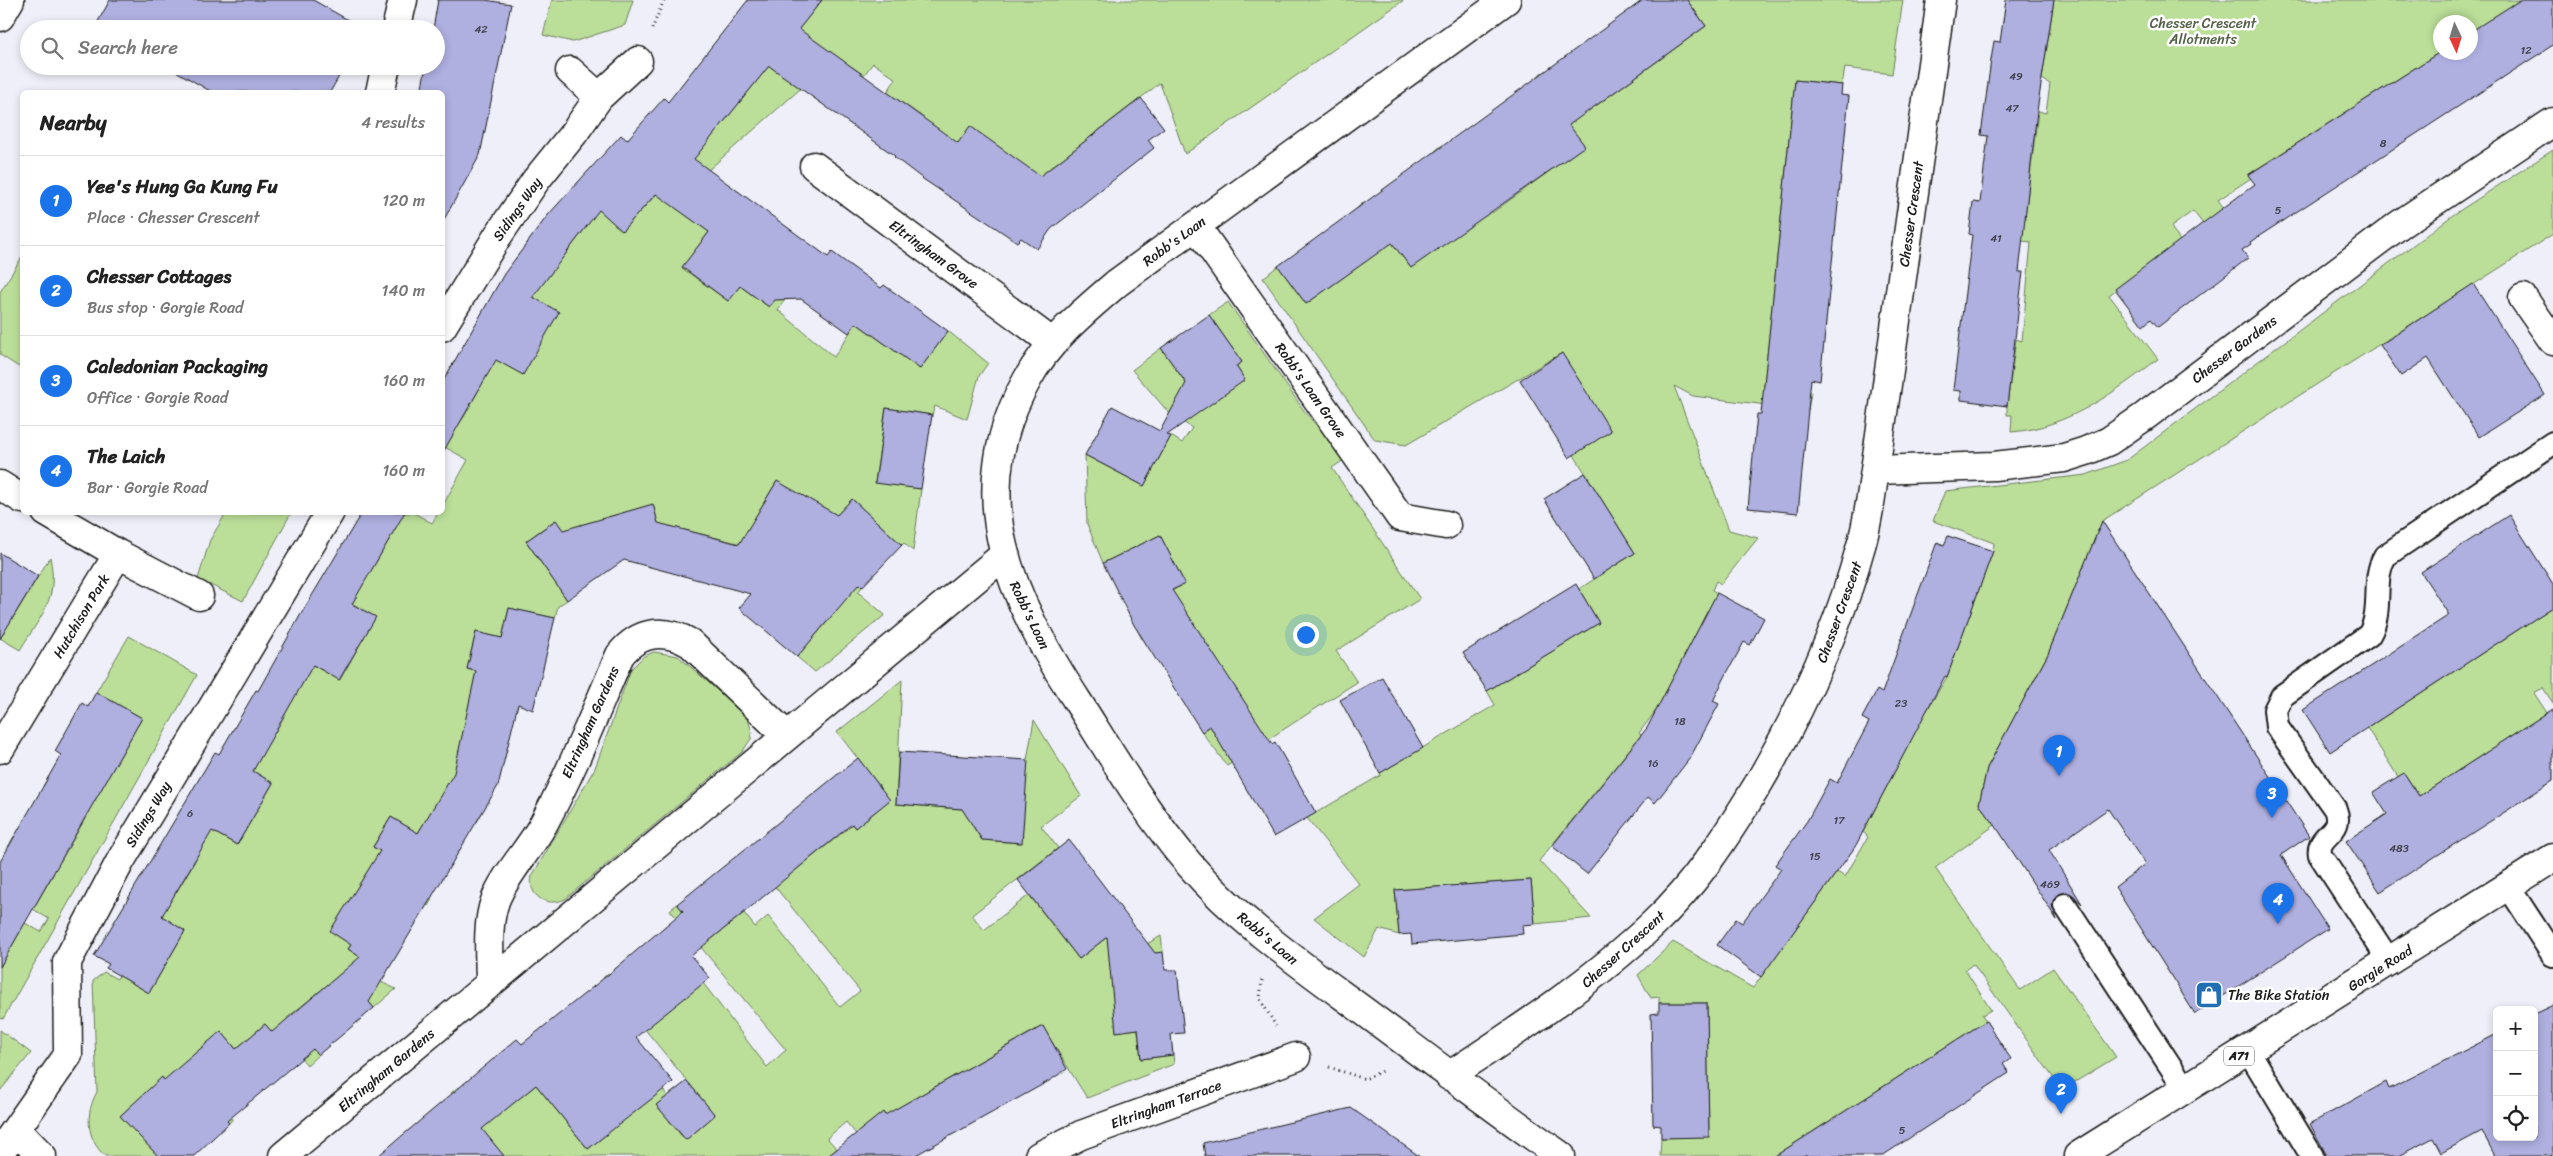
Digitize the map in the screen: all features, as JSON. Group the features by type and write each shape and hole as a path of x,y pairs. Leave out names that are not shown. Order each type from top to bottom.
{"street":[{"path":"0,17 10,0"},
{"path":"398,20 403,0"},
{"name":"Robb's Loan","path":"1506,0 1117,283 1081,314 1053,343 1028,378 1013,410 1003,439 998,472 997,514 1003,556 1017,594 1067,685 1160,827 1189,864 1268,940 1449,1076 1561,1156"},
{"name":"Chesser Crescent","path":"1449,1076 1575,991 1615,960 1655,923 1695,879 1730,832 1793,720 1826,653 1861,547 1875,470 1941,0"},
{"name":"Sidings Way","path":"445,322 496,237 599,97 638,61"},
{"path":"570,71 599,97"},
{"path":"380,90 384,75"},
{"name":"Chesser Gardens","path":"1875,470 2044,461 2086,452 2108,441 2146,416 2399,225 2553,122"},
{"name":"Eltringham Grove","path":"814,166 1053,343"},
{"name":"Robb's Loan Grove","path":"1196,226 1400,517 1446,525"},
{"path":"2524,298 2553,341"},
{"path":"0,485 20,497"},
{"path":"51,515 118,554 199,596"},
{"name":"Sidings Way","path":"0,1152 68,1056 67,962 121,860 328,515"},
{"name":"Hutchison Park","path":"0,749 118,554"},
{"name":"Eltringham Gardens","path":"283,1156 1003,556"},
{"name":"Eltringham Gardens","path":"490,984 491,919 495,901 502,886 546,820 620,655 632,642 655,633 668,633 684,640 787,736"},
{"name":"Gorgie Road","path":"2078,1156 2553,858"},
{"name":"Eltringham Terrace","path":"1039,1156 1081,1135 1296,1056"},
{"path":"16,1129 42,1156"}],"lane":[{"path":"2390,962 2320,855 2321,842 2335,827 2338,816 2277,726 2275,710 2282,696 2370,635 2377,620 2378,568 2385,556 2553,443"},
{"path":"2508,886 2553,954"},
{"path":"2065,906 2186,1090"},
{"path":"2248,1050 2312,1156"}],"green space":[{"path":"552,0 633,0 625,25 573,42 543,35"},
{"path":"822,0 928,0 930,2 932,0 1404,0 1185,154 1160,83 1045,172 1058,190 952,151 917,127 924,118 887,92 896,79 873,63 864,75 849,65 825,67 671,203 709,232 682,268 728,301 740,286 769,307 784,287 791,291 778,310 834,357 856,323 920,369 948,331 988,363 979,376 967,419 935,406 932,415 886,408 875,482 921,489 913,551 904,543 902,545 852,499 813,540 862,587 858,592 885,615 815,672 797,657 828,621 777,481 754,519 771,531 741,544 669,526 662,537 653,505 601,519 570,541 555,520 526,541 567,600 558,606 555,618 509,608 502,638 476,632 467,669 492,676 457,799 482,813 477,822 439,799 418,833 391,817 373,847 400,863 432,899 428,906 389,883 331,931 351,945 348,949 387,973 381,982 396,989 374,1008 343,972 287,1018 318,1055 307,1065 301,1058 297,1062 265,1024 236,1049 221,1031 232,1120 229,1123 199,1090 185,1103 162,1078 120,1116 158,1156 105,1156 94,1142 89,1126 91,1108 97,1092 93,981 104,972 117,979 119,975 149,993 185,931 153,911 176,893 195,861 207,828 237,845 273,783 241,764 309,663 340,680 375,617 343,598 373,567 392,535 374,525 380,515 418,515 432,523 437,515 445,515 445,501 468,460 445,447 445,443 464,417 482,384 526,294 560,261 583,231 597,207 623,230 723,123"},
{"path":"1687,0 1903,0 1892,74 1845,68 1842,85 1795,80 1764,386 1811,392 1808,410 1693,396 1674,386 1729,530 1758,538 1721,584 1716,581 1712,590 1717,593 1657,709 1639,733 1641,735 1539,861 1591,918 1535,924 1531,880 1395,890 1399,935 1379,929 1364,957 1314,918 1359,884 1307,818 1495,705 1487,691 1599,623 1579,589 1635,553 1574,455 1562,353 1406,445 1375,440 1263,278 1278,266 1306,304 1363,263 1349,215 1363,203 1411,268 1434,152 1442,145 1492,213 1584,146 1535,79 1542,72 1547,79 1597,105 1706,26"},
{"name":"Chesser Crescent Allotments","path":"2054,0 2539,0 2478,29 2478,15 2433,15 2433,56 2249,174 2251,178 2218,200 2224,208 2203,224 2193,211 2171,227 2180,241 2109,295 2158,359 2107,396 2071,416 2052,424 2011,432 2012,415 2007,415 2007,406 2016,339 2022,341 2031,242 2022,241 2038,111 2046,113 2050,84 2042,79"},
{"path":"2553,150 2553,234 2102,521 2048,654 1987,768 1979,804 1995,825 1935,868 2020,990 2053,968 2116,1057 2062,1090 1973,964 1965,970 1991,1010 1982,1015 1986,1021 1775,1156 1660,1156 1661,1138 1709,1136 1707,1003 1659,1003 1659,997 1651,998 1638,975 1673,942 1753,988 1837,872 1845,877 1868,837 1863,832 1924,715 1947,677 1993,551 1994,543 1933,521 1945,491 2086,475 2127,460 2453,215"},
{"path":"20,260 20,368 0,355 0,292"},
{"path":"1228,302 1305,412 1345,459 1332,468 1420,599 1336,651 1357,682 1227,766 1202,732 1245,704 1187,613 1142,639 1128,613 1185,584 1160,535 1103,563 1087,524 1085,455 1144,486 1171,436 1182,443 1192,428 1169,413 1132,370 1161,348 1196,397 1245,380 1236,366 1242,362 1209,315"},
{"path":"225,515 290,515 243,601 198,579 210,540"},
{"path":"50,557 52,585 50,596 41,617 20,650 0,638 0,610 13,618"},
{"path":"2553,607 2553,703 2543,688 2534,693 2547,713 2419,796 2406,776 2400,780 2367,728"},
{"path":"129,636 197,675 3,1019 0,1018 0,967 20,932 0,920 0,909 41,932 49,919 33,909 54,873 8,847 14,836 60,862 89,812 43,786 50,775 95,800 142,718 96,692"},
{"path":"654,652 678,656 747,716 752,732 751,739 742,752 565,899 552,902 545,901 535,894 531,883 532,876 595,768 631,669 644,656"},
{"path":"902,680 896,804 974,810 973,827 982,840 1021,843 1027,760 1034,720 1081,796 1041,826 1058,848 972,915 984,930 1029,895 1079,959 1125,923 1143,946 1161,936 1163,952 1138,955 1115,1016 1116,1031 1138,1029 1141,1059 1173,1055 1174,1064 1087,1098 1042,1026 905,1104 913,1149 883,1113 856,1134 846,1122 827,1138 837,1149 828,1156 504,1156 451,1093 458,1087 488,1123 536,1085 588,1149 607,1134 643,1062 679,1112 669,1121 685,1140 715,1115 603,978 608,973 640,1011 703,983 767,1067 786,1050 670,910 677,904 708,942 744,913 755,927 768,916 840,1007 860,991 745,850 791,874 847,829 817,792 823,787 855,828 875,812 881,788 837,732"},
{"path":"0,1030 31,1053 0,1091"}],"building":[{"path":"110,0 313,0 348,20 99,20"},
{"path":"438,0 485,0 511,4 480,155 445,218 445,90 421,90 424,75 445,75 445,20 435,20"},
{"path":"748,0 822,0 799,29 958,143 970,126 1040,176 1141,98 1164,128 1148,140 1154,148 1051,229 1037,249 1021,238 1017,242 923,179 895,156 769,66 694,159 828,257 832,252 881,288 884,285 948,331 920,369 856,323 849,333 801,299 775,300 769,307 740,286 728,301 682,267 709,232 656,194 622,231 599,210 533,297 559,312 523,375 496,360 445,449 445,378 504,274 548,215 621,135 627,140 664,98 668,102"},
{"path":"1643,0 1687,0 1706,26 1569,125 1585,146 1411,268 1392,243 1306,304 1278,266"},
{"path":"2006,0 2054,0 2037,111 2019,272 2023,272 2007,406 1961,400 1961,391 1953,390 1972,235 1969,234 1973,202 1980,203 1988,136 1981,135 1991,60 1994,41 2000,42"},
{"path":"2520,0 2553,0 2553,45 2250,242 2251,244 2242,250 2248,258 2158,327 2151,319 2143,326 2115,289 2255,184 2248,175 2433,56 2433,60 2478,60 2478,27"},
{"path":"183,75 340,75 331,90 209,90"},
{"path":"1795,80 1842,85 1841,95 1849,96 1820,381 1811,379 1798,513 1748,508 1757,414 1761,414"},
{"path":"2473,284 2545,395 2479,437 2428,358 2401,376 2380,345"},
{"path":"1209,315 1242,362 1236,366 1245,380 1167,435 1171,436 1144,486 1085,455 1112,406 1160,431 1186,383 1161,348"},
{"path":"1562,353 1611,431 1569,458 1520,380"},
{"path":"886,408 932,415 921,489 875,483"},
{"path":"1585,473 1635,553 1594,579 1544,499"},
{"path":"777,481 837,515 852,499 902,545 862,587 859,584 797,657 739,608 751,594 624,560 567,600 526,541 556,520 563,530 653,504 658,523 739,544"},
{"path":"360,515 403,515 352,604 376,617 339,680 313,665 253,771 273,783 237,845 212,831 162,916 185,931 149,993 106,968 109,964 94,956 215,752 219,754 256,690 258,691"},
{"path":"2509,515 2553,584 2553,607 2330,752 2303,710 2449,615 2421,572"},
{"path":"2102,521 2309,836 2281,855 2328,929 2195,1014 2115,887 2145,864 2108,809 2049,850 2082,904 2070,893 2058,894 2052,905 2057,920 1995,825 1979,804 1987,768 2048,654"},
{"path":"1160,535 1185,584 1172,590 1272,744 1275,742 1316,813 1274,837 1210,726 1202,732 1134,625 1103,563"},
{"path":"1948,536 1993,551 1947,677 1945,676 1855,847 1761,977 1717,945 1736,919 1742,923 1781,869 1775,865 1807,821 1830,779 1837,783 1869,722 1862,718 1877,690 1882,693 1937,542 1944,545"},
{"path":"0,553 38,576 0,639"},
{"path":"1576,584 1599,623 1487,691 1463,653"},
{"path":"1717,593 1764,618 1750,645 1744,642 1728,671 1713,701 1719,704 1690,758 1655,803 1648,797 1587,874 1552,846 1647,728"},
{"path":"509,608 555,618 533,710 518,704 498,786 369,1002 374,1008 318,1055 313,1049 227,1121 229,1123 194,1156 158,1156 120,1116 162,1077 164,1080 221,1031 236,1049 265,1024 272,1032 360,957 348,949 351,945 330,931 380,851 373,847 391,817 418,833 454,773 476,671 467,669 476,632 502,638"},
{"path":"1382,677 1423,748 1380,773 1340,700"},
{"path":"96,692 142,718 0,967 0,862 61,755 55,751 82,703 88,707"},
{"path":"2553,709 2553,781 2380,892 2346,841 2387,814 2373,792 2404,773 2419,796"},
{"path":"899,752 1028,760 1022,843 982,840 962,809 896,804"},
{"path":"858,758 890,800 855,828 852,824 691,956 710,978 636,1037 673,1082 588,1149 536,1085 482,1129 504,1156 378,1156 517,1039 522,1044 609,974 683,911 677,904"},
{"path":"1069,840 1155,953 1163,952 1165,970 1177,970 1184,1033 1171,1034 1173,1055 1141,1059 1138,1029 1116,1032 1107,937 1079,959 1018,880"},
{"path":"1531,880 1535,924 1522,925 1523,934 1412,944 1411,934 1399,935 1395,890"},
{"path":"1659,1003 1707,1003 1709,1137 1661,1138 1661,1126 1653,1125 1651,1014 1659,1013"},
{"path":"2553,1005 2553,1156 2495,1156 2482,1131 2441,1153 2433,1138 2398,1156 2327,1156 2310,1124 2386,1082 2389,1089 2493,1036 2493,1141 2538,1141 2538,1012"},
{"path":"1986,1021 2011,1059 2003,1064 2009,1073 1882,1156 1775,1156"},
{"path":"1043,1026 1067,1069 1049,1081 914,1156 828,1156 883,1112 885,1115"},
{"path":"687,1081 715,1115 686,1140 656,1105"},
{"path":"1351,1108 1419,1156 1205,1156 1203,1143"}],"place":[{"name":"Yee's Hung Ga Kung Fu","path":"2059,776"},
{"name":"Caledonian Packaging","path":"2272,818"},
{"name":"The Laich","path":"2278,924"},
{"name":"The Bike Station","path":"2209,995"},
{"name":"Chesser Cottages","path":"2061,1114"}]}
